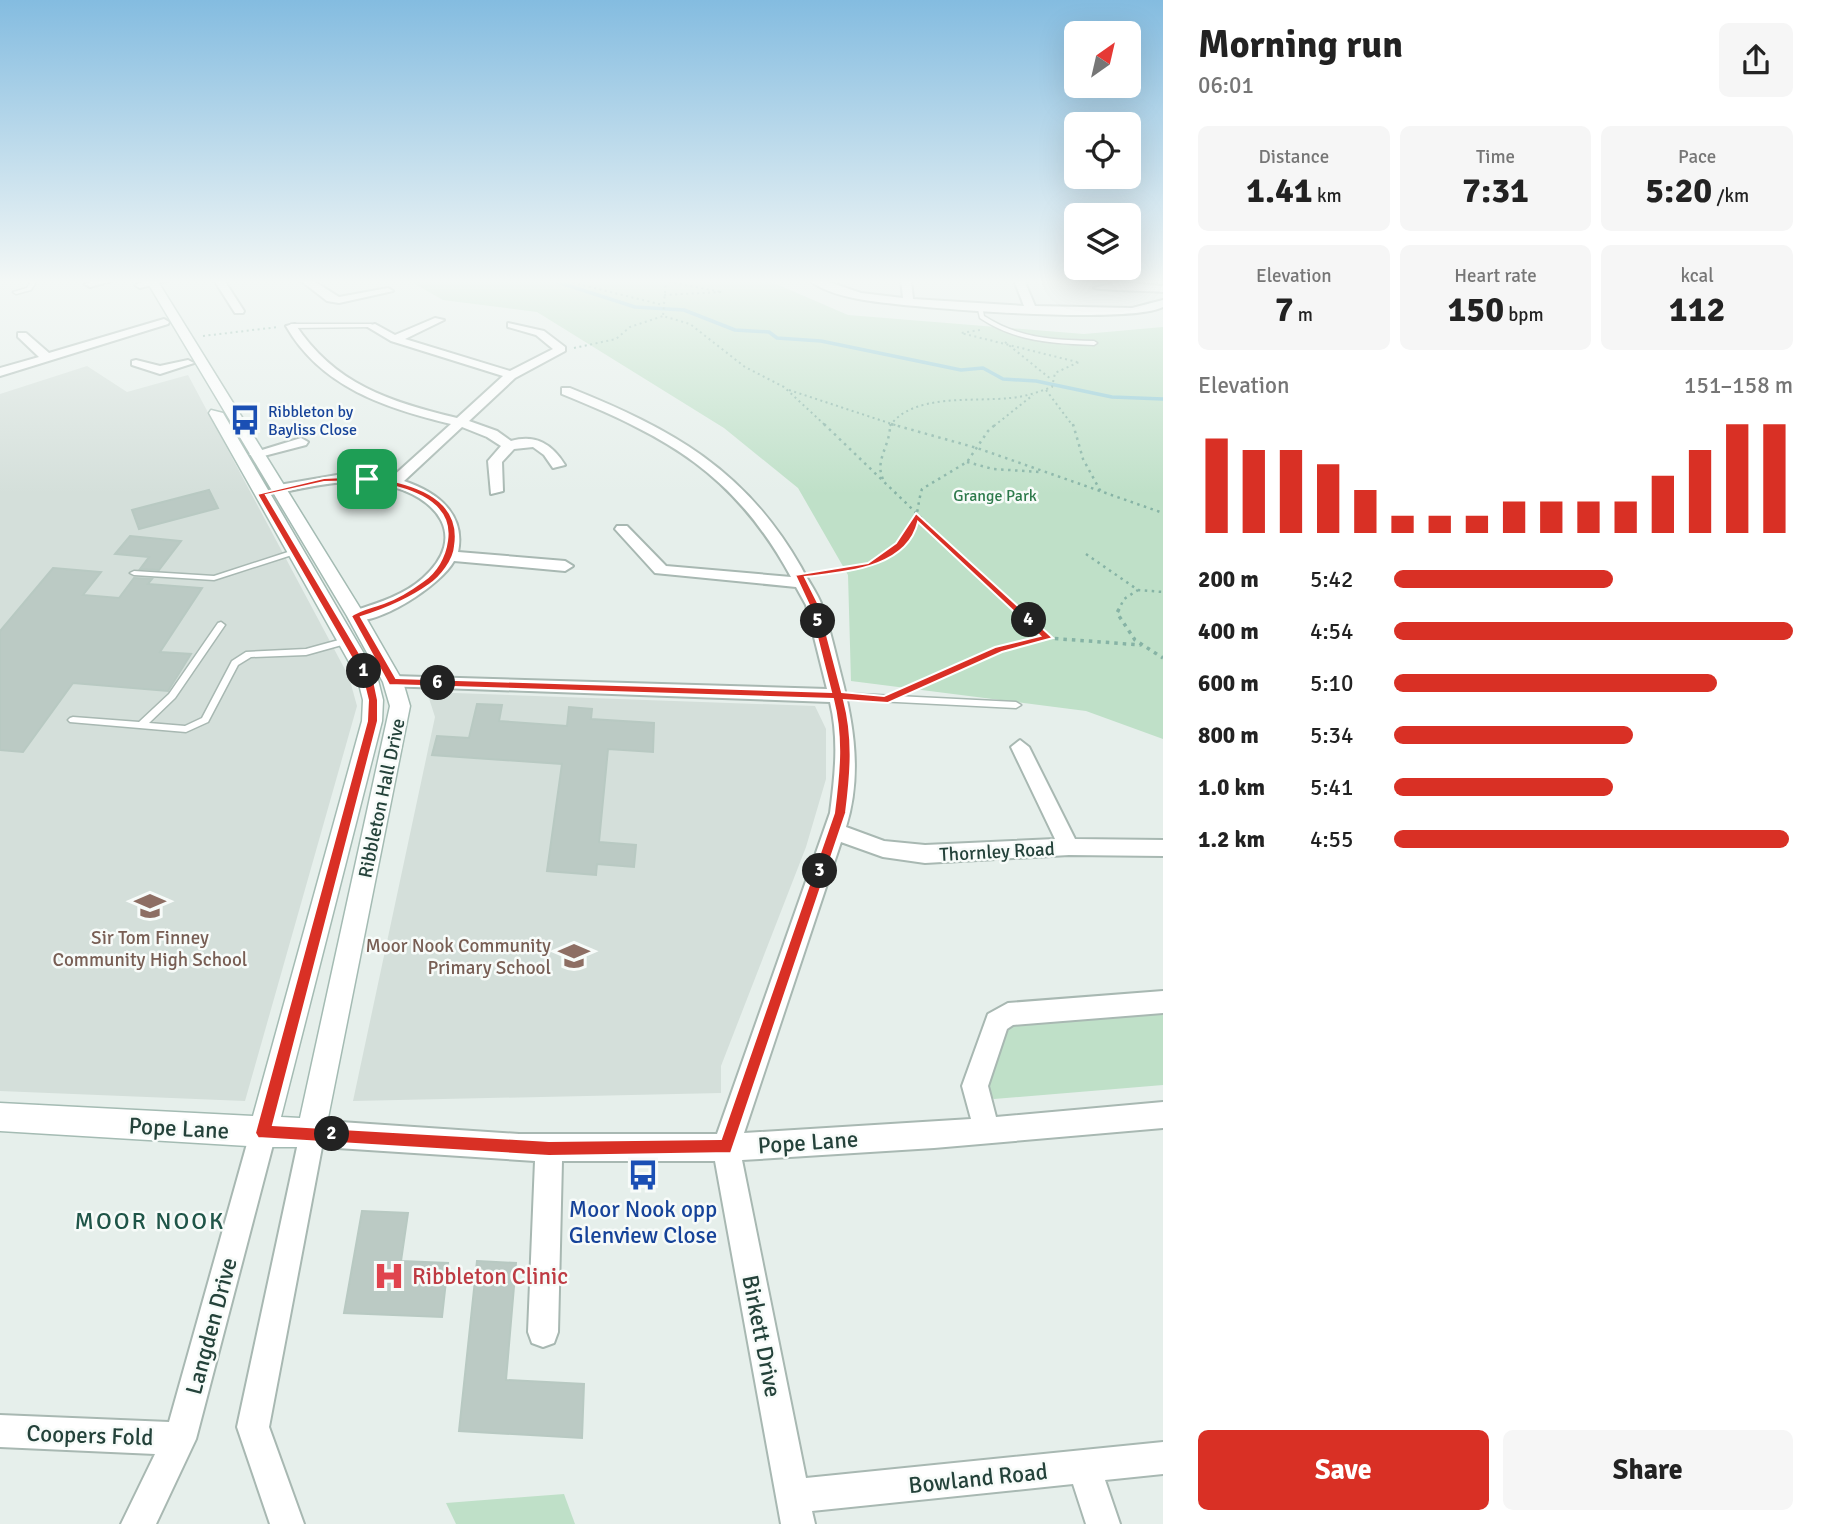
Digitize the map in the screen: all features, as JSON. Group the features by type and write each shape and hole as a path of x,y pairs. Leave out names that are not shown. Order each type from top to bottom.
{"street":[{"path":"40,351 47,358"},
{"path":"0,372 70,351"},
{"name":"Ribbleton Hall Drive","path":"185,351 270,491 315,547 346,619 346,640 368,676 370,688 372,721 263,1133"},
{"name":"Ribbleton Hall Drive","path":"190,351 195,369 256,454 294,553 393,682 400,706 311,1133"},
{"path":"310,351 319,363 344,381 394,404 496,434 509,446"},
{"path":"435,351 511,375"},
{"path":"394,483 511,375 557,351"},
{"path":"136,363 160,370 195,369"},
{"path":"566,391 628,416 705,462 759,514 802,579 814,605 844,721 846,765 834,831 726,1147"},
{"path":"256,454 301,442"},
{"path":"496,491 495,461 509,446 522,442 541,445 551,452 558,465"},
{"path":"270,491 338,479 394,483 425,494 446,513 454,538 450,556 437,573 418,590 392,604 346,619"},
{"path":"622,529 661,570 802,579"},
{"path":"294,553 315,547"},
{"path":"450,556 565,566"},
{"path":"370,688 393,682 837,696"},
{"path":"1020,747 1069,847"},
{"name":"Thornley Road","path":"834,831 883,849 925,854 1069,847 1163,848"},
{"path":"987,1130 975,1086 997,1023 1008,1014 1163,1002"},
{"name":"Pope Lane","path":"0,1117 263,1133 311,1133 549,1149 726,1147 987,1130 1163,1115"},
{"name":"Langden Drive","path":"138,1524 180,1439 263,1133"},
{"path":"287,1524 253,1427 311,1133"},
{"name":"Birkett Drive","path":"726,1147 795,1510"},
{"path":"543,1332 549,1149"},
{"name":"Coopers Fold","path":"0,1431 180,1439"},
{"name":"Bowland Road","path":"795,1510 1163,1458"},
{"path":"1084,1468 1103,1524"}],"lane":[{"path":"134,573 214,578 294,553"},
{"path":"142,724 172,696 221,625"},
{"path":"73,720 186,729 205,720 236,663 249,654 306,652 346,640"},
{"path":"837,696 1016,705"}],"path":[{"path":"725,351 745,367 784,387 890,424 977,448 1163,513"},
{"path":"1017,351 1052,380"},
{"path":"885,481 880,472 881,452 889,442 890,424 900,413 919,406 1033,395 1052,387 1055,373 1064,366 1079,362"},
{"path":"784,387 1048,638"},
{"path":"1046,390 1073,425 1083,459 1101,492"},
{"path":"802,579 870,565 899,545 912,529 922,489 967,463 988,431 1033,395"},
{"path":"967,463 987,471 1018,469 1051,474"},
{"path":"1086,554 1138,590 1163,592"},
{"path":"1138,590 1124,599 1117,614 1124,629 1141,645 1163,658"},
{"path":"885,700 999,649 1048,638 1141,645"}],"shaded area":[{"name":"Sir Tom Finney Community High School","path":"87,366 127,392 188,375 349,677 357,706 245,1101 0,1091 0,394"},
{"name":"Moor Nook Community Primary School","path":"427,692 815,706 826,729 826,779 806,847 721,1066 721,1093 353,1101 435,717"}],"green space":[{"name":"Grange Park","path":"600,351 1163,351 1163,739 1086,711 851,681 848,575 798,488 724,428"},
{"path":"1163,1012 1163,1085 994,1099 987,1095 1002,1028 1016,1023"},
{"path":"564,1494 575,1524 456,1524 446,1503"}],"building":[{"path":"209,490 218,508 139,529 132,510"},
{"path":"130,536 181,541 159,570 140,569 149,557 115,554"},
{"path":"53,568 101,572 83,595 119,598 134,578 152,579 148,584 202,588 160,652 191,654 168,691 73,683 23,752 0,750 0,631"},
{"path":"477,704 502,705 499,721 567,726 569,707 592,709 591,719 654,723 653,752 608,749 599,842 636,845 634,867 597,864 596,875 547,871 562,764 432,755 437,736 469,738"},
{"path":"362,1211 408,1213 401,1261 448,1263 442,1317 344,1313"},
{"path":"477,1261 516,1263 506,1380 584,1384 582,1438 459,1431"}],"waterway":[{"path":"870,351 961,370 983,368 1003,379 1036,381 1112,397 1163,399"}],"place":[{"name":"Ribbleton by Bayliss Close","path":"245,420"},
{"name":"Sir Tom Finney Community High School","path":"150,906"},
{"name":"Moor Nook Community Primary School","path":"574,956"},
{"name":"Moor Nook opp Glenview Close","path":"643,1175"},
{"name":"Ribbleton Clinic","path":"389,1276"}],"district":[{"name":"MOOR NOOK","path":"150,1221"}],"route":[{"path":"367,479 309,482 261,494 368,676 373,700 372,721 263,1133 311,1133 549,1149 726,1147 840,813 846,765 844,721 837,696 885,700 932,676 999,649 1048,638 916,515 912,529 899,545 870,565 800,575 814,605 837,696 393,682 356,616 392,604 428,582 450,556 454,529 441,506 425,494 406,486 367,479"}]}
